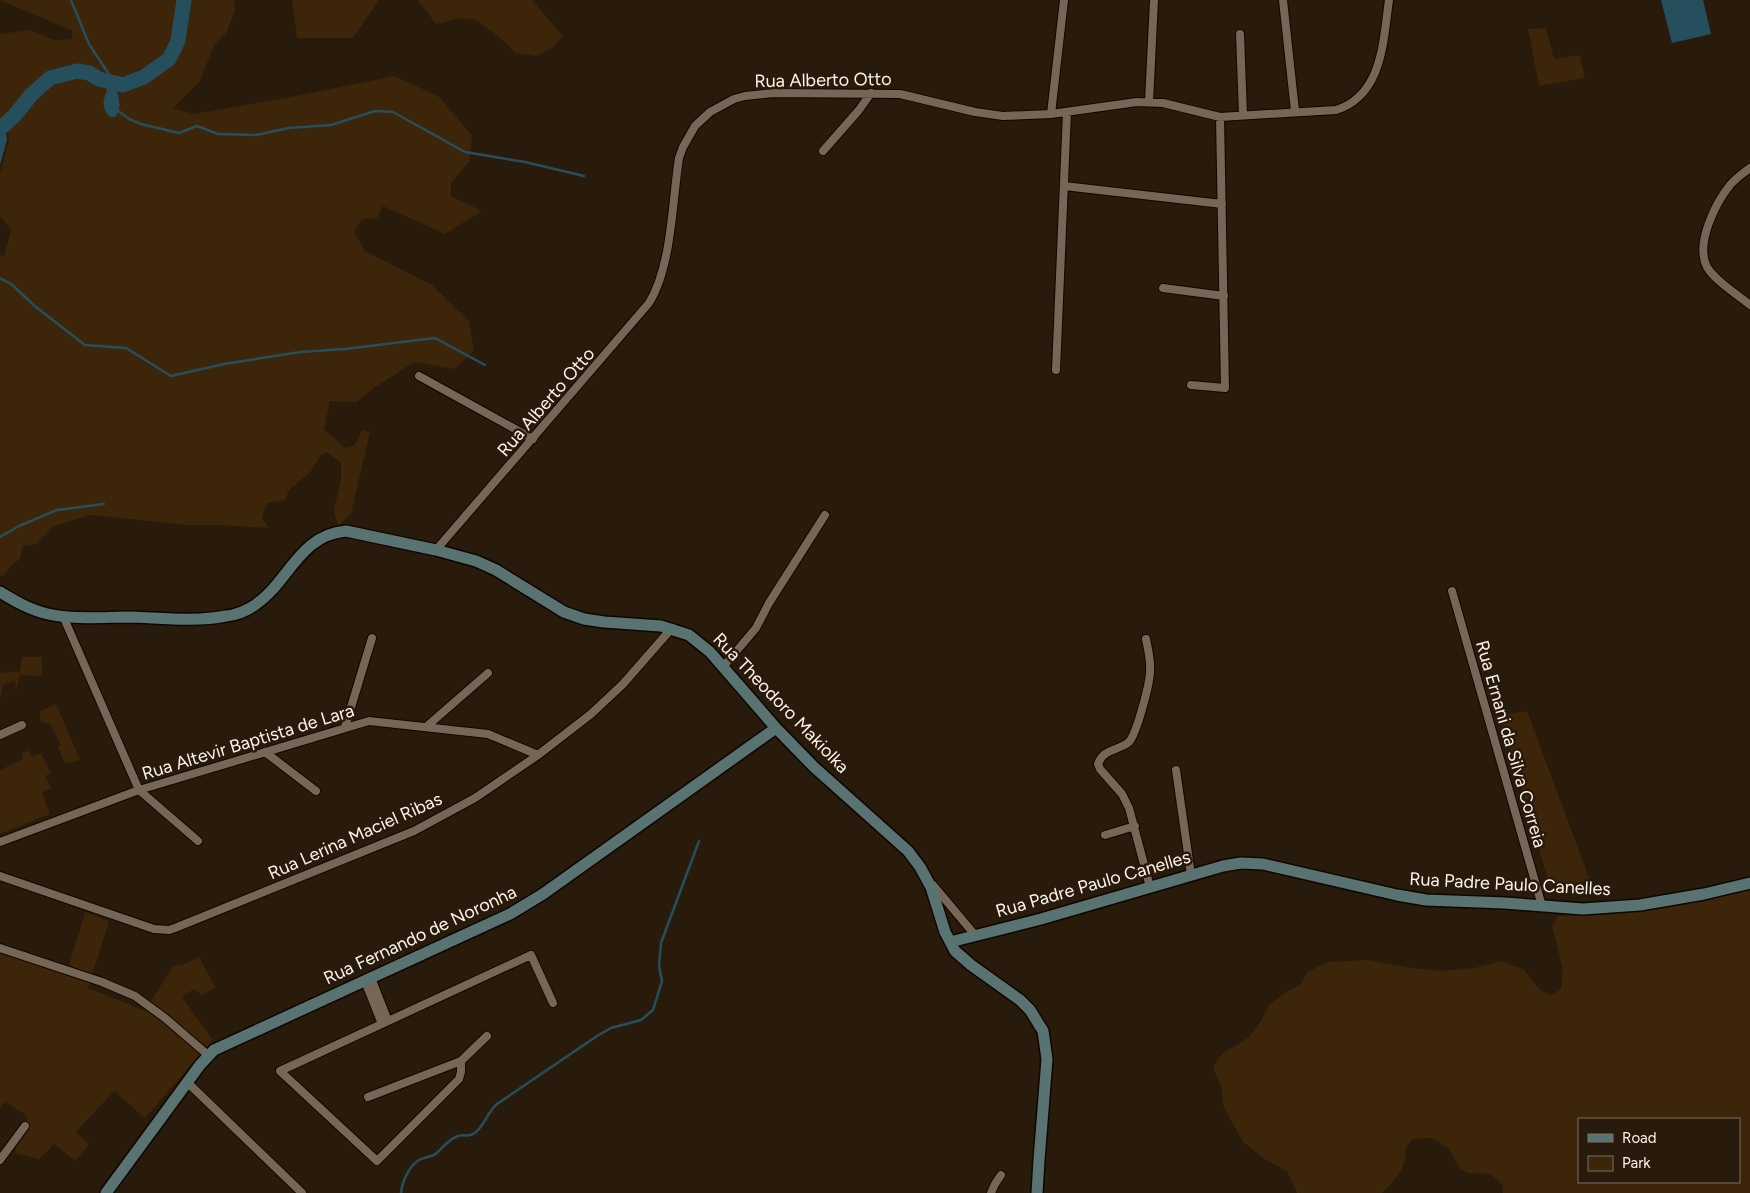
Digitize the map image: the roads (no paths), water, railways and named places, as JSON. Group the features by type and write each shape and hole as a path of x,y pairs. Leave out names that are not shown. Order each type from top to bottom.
{"main road":[{"name":"Rua Theodoro Makiolka","path":"0,592 33,610 63,616 209,618 236,614 247,610 265,597 310,545 318,539 335,532 357,532 436,550 485,564 574,616 593,621 672,628 696,639 776,728 814,767 901,845 925,876 934,895 950,942 963,959 1020,1000 1034,1014 1043,1031 1048,1059 1036,1193"},
{"name":"Rua Fernando de Noronha","path":"106,1193 186,1082 208,1055 228,1043 493,923 526,905 776,728"},
{"name":"Rua Padre Paulo Canelles","path":"950,942 1041,919 1231,864 1251,862 1271,865 1412,899 1583,909 1618,908 1662,902 1750,884"}],"street":[{"path":"1051,114 1064,0"},
{"path":"1149,102 1154,0"},
{"path":"1283,0 1295,112"},
{"name":"Rua Alberto Otto","path":"436,550 641,314 656,292 664,264 679,158 688,137 703,118 722,104 745,96 773,93 871,93 912,96 989,115 1016,117 1149,102 1169,104 1220,117 1336,110 1347,106 1369,86 1377,66 1389,0"},
{"path":"1240,34 1244,115"},
{"path":"823,151 859,110 871,93"},
{"path":"1056,370 1067,112"},
{"path":"1191,385 1225,388 1220,117"},
{"path":"1750,168 1739,176 1723,195 1710,221 1703,247 1703,256 1710,270 1750,305"},
{"path":"1064,186 1222,204"},
{"path":"1163,288 1224,296"},
{"path":"419,376 533,439"},
{"path":"723,667 756,628 769,603 825,515"},
{"name":"Rua Ernani da Silva Correia","path":"1452,591 1542,906"},
{"path":"63,616 139,790 198,841"},
{"name":"Rua Lerina Maciel Ribas","path":"0,876 154,928 169,930 414,831 475,798 538,755 607,701 672,628"},
{"path":"345,727 372,638"},
{"path":"1146,639 1150,677 1136,728 1128,742 1103,754 1098,764 1126,801 1135,826 1150,887"},
{"path":"426,727 488,673"},
{"name":"Rua Altevir Baptista de Lara","path":"0,842 139,790 369,721 488,734 538,755"},
{"path":"0,735 22,726"},
{"path":"265,752 316,791"},
{"path":"1176,770 1191,875"},
{"path":"1105,835 1135,826"},
{"path":"925,876 975,935"},
{"path":"0,948 102,982 135,996 165,1018 208,1055"},
{"path":"461,1062 459,1080 377,1161 280,1071 531,956 553,1003"},
{"path":"368,979 385,1022"},
{"path":"368,1097 461,1062 487,1036"},
{"path":"186,1082 302,1193"},
{"path":"0,1160 24,1126"},
{"path":"991,1193 1001,1175"}],"water":[{"path":"1661,0 1703,0 1711,34 1672,43"},
{"path":"112,89 117,91 119,101 119,111 115,117 110,117 105,111 104,104 107,91"},
{"path":"0,126 5,126 7,140 0,165"}],"waterway":[{"path":"71,0 89,44 114,82"},
{"path":"0,129 15,115 31,95 50,78 77,71 89,73 99,79 123,85 144,77 169,59 178,41 184,0"},
{"path":"105,80 109,94"},
{"path":"117,110 129,119 141,124 179,133 197,126 218,134 256,135 289,128 331,125 375,111 393,112 465,152 525,162 584,176"},
{"path":"0,278 11,284 36,307 85,345 126,348 171,376 224,364 300,352 345,349 435,338 485,365"},
{"path":"0,537 19,526 57,510 104,504"},
{"path":"401,1193 407,1175 412,1166 419,1160 437,1153 455,1137 473,1134 480,1128 497,1104 597,1036 611,1028 641,1020 653,1010 662,981 659,966 661,943 699,841"}]}
